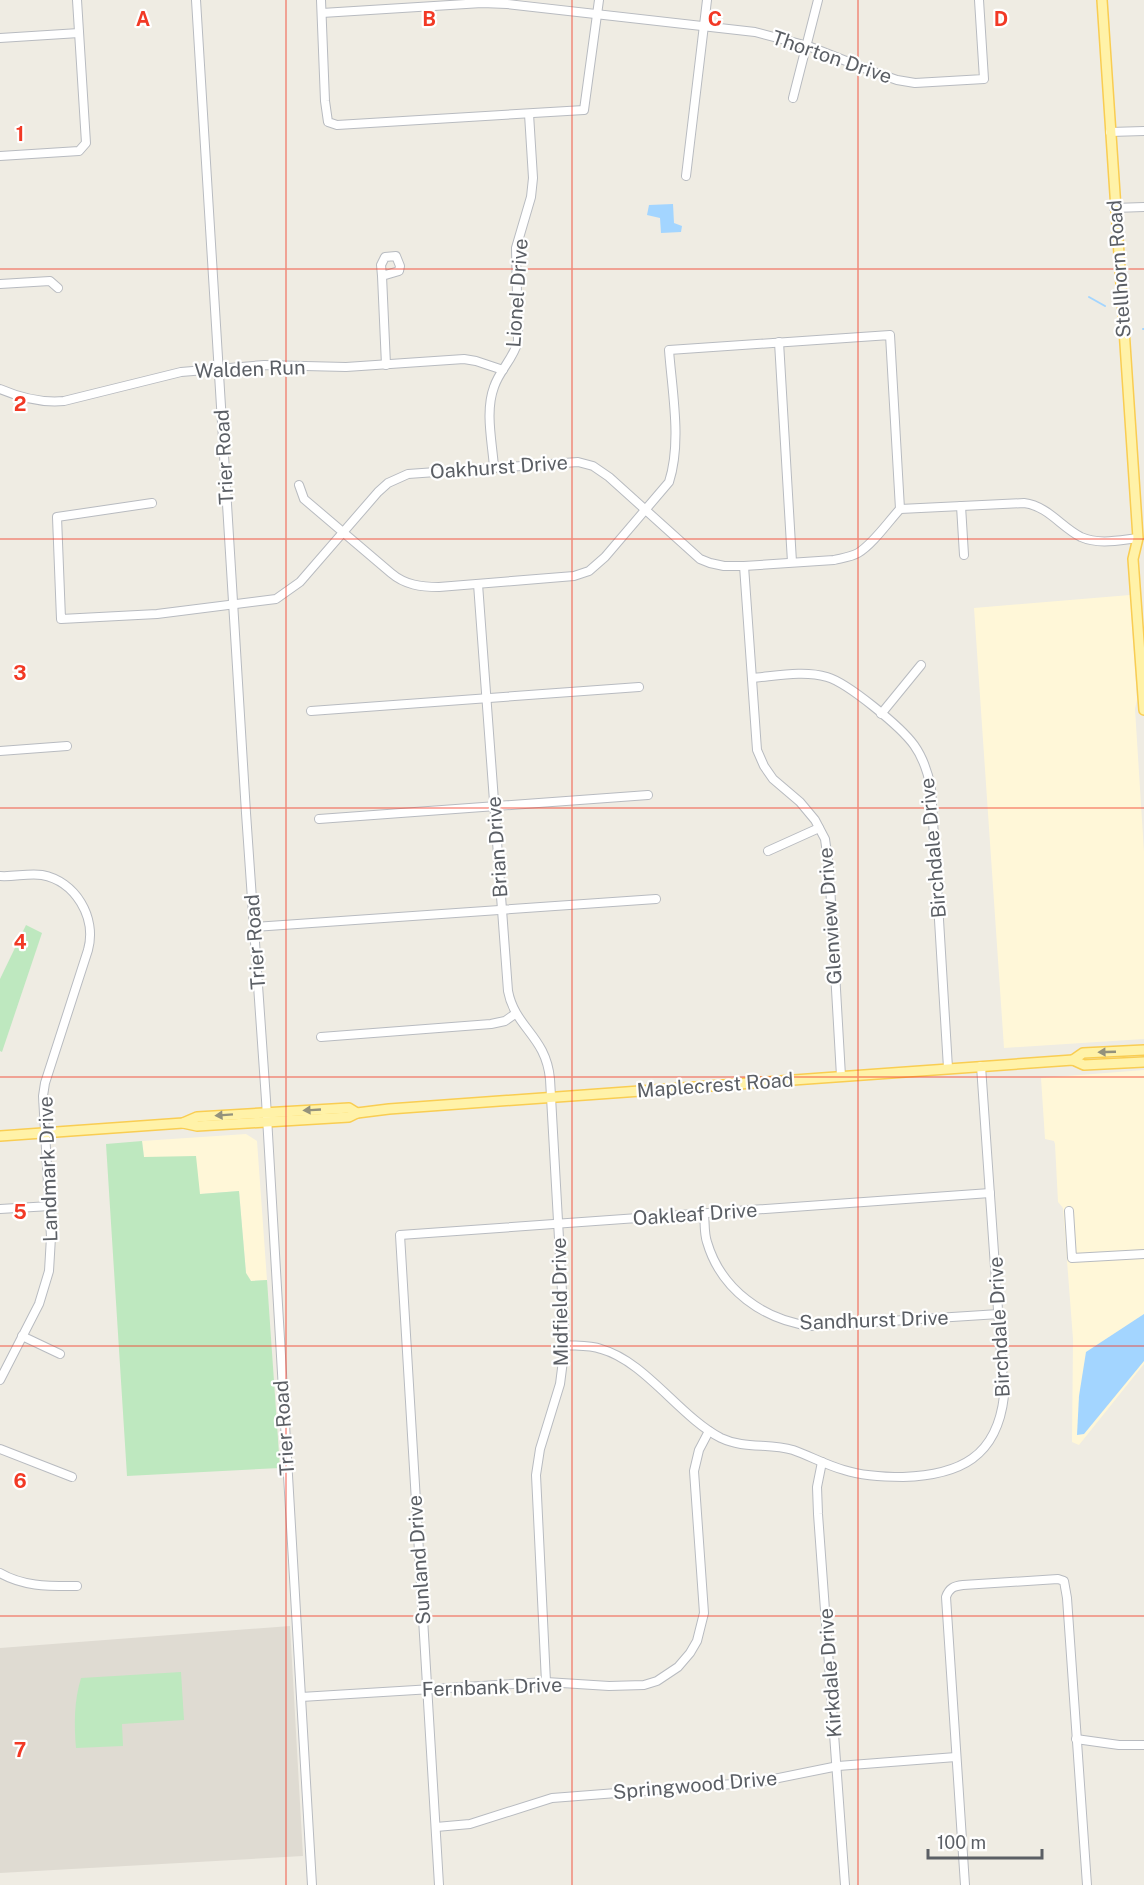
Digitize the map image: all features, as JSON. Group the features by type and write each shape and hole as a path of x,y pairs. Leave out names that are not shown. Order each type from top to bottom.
{"main road":[{"name":"Stellhorn Road","path":"1102,0 1114,208 1138,538 1133,558 1144,710"},
{"name":"Stellhorn Road","path":"1138,538 1144,550"},
{"name":"Maplecrest Road","path":"1073,1060 1083,1053 1144,1050"},
{"name":"Maplecrest Road","path":"0,1136 183,1123 197,1126 266,1123 349,1117 357,1113 389,1109 948,1068 1073,1060 1084,1065 1144,1062"},
{"name":"Maplecrest Road","path":"183,1123 197,1117 266,1112 349,1108 357,1113"}],"street":[{"path":"0,156 79,151 86,143 77,0"},
{"name":"Trier Road","path":"196,0 312,1885"},
{"path":"321,0 325,101 328,122 338,125 584,110 599,0"},
{"path":"686,176 707,0"},
{"path":"794,98 818,0"},
{"name":"Thorton Drive","path":"322,13 483,3 598,13 755,32 808,46 897,80 915,83 984,79 979,0"},
{"path":"0,38 79,33"},
{"name":"Lionel Drive","path":"494,466 490,402 494,386 515,353 518,341 516,248 531,197 533,178 529,114"},
{"path":"1110,132 1144,131"},
{"path":"1114,208 1144,207"},
{"path":"382,276 386,365"},
{"path":"0,284 50,281 58,288"},
{"path":"299,485 304,499 342,533 406,583 428,587 563,578 583,574 605,557 669,482 674,468 676,450 669,350 890,335 900,509 1013,502 1034,504 1083,537 1103,541 1138,538"},
{"path":"779,342 792,562"},
{"name":"Walden Run","path":"0,389 17,396 51,402 64,401 172,373 264,365 346,367 464,359 503,370"},
{"name":"Oakhurst Drive","path":"152,503 57,517 61,619 157,614 269,600 286,593 300,582 378,492 388,483 408,474 494,466 583,462 597,468 700,559 724,566 834,560 859,553 900,509"},
{"path":"961,506 964,555"},
{"name":"Glenview Drive","path":"744,566 757,750 773,779 808,810 825,838 829,868 841,1076"},
{"name":"Brian Drive","path":"478,584 508,991 515,1014 535,1037 545,1054 549,1064 551,1098"},
{"path":"881,714 921,665"},
{"name":"Birchdale Drive","path":"752,678 811,674 840,683 881,714 913,743 927,770 931,788 948,1068"},
{"path":"311,711 639,687"},
{"path":"0,751 67,746"},
{"path":"319,819 648,795"},
{"path":"768,851 819,828"},
{"name":"Landmark Drive","path":"0,876 42,875 60,881 80,900 90,926 89,946 45,1083 43,1096 50,1206 49,1271 39,1304 0,1380"},
{"path":"254,927 656,898"},
{"path":"321,1037 491,1024 505,1021 515,1014"},
{"name":"Birchdale Drive","path":"822,1462 845,1471 882,1477 933,1474 965,1464 978,1455 998,1428 1004,1396 981,1066"},
{"name":"Midfield Drive","path":"546,1682 537,1475 540,1449 560,1384 565,1345 551,1098"},
{"name":"Oakleaf Drive","path":"400,1235 990,1193"},
{"path":"0,1209 50,1206"},
{"path":"1069,1211 1072,1258 1144,1254"},
{"name":"Sandhurst Drive","path":"704,1214 706,1241 725,1278 751,1304 784,1321 812,1326 999,1314"},
{"name":"Sunland Drive","path":"400,1235 439,1885"},
{"path":"22,1336 60,1354"},
{"path":"565,1345 599,1348 624,1359 709,1431 737,1444 780,1447 822,1462"},
{"name":"Fernbank Drive","path":"301,1697 546,1682 633,1686 657,1681 678,1667 697,1641 704,1613 694,1471 699,1450 709,1431"},
{"path":"0,1449 72,1477"},
{"name":"Kirkdale Drive","path":"822,1462 817,1487 818,1515 845,1885"},
{"path":"0,1574 9,1579 39,1586 77,1586"},
{"path":"965,1885 946,1604 948,1590 954,1586 963,1585 1058,1579 1064,1581 1067,1598 1087,1885"},
{"path":"1076,1739 1119,1745 1144,1745"},
{"name":"Springwood Drive","path":"436,1827 470,1824 552,1798 759,1782 838,1766 956,1757"}],"shaded area":[{"path":"1130,595 1144,852 1144,1039 1004,1048 974,608"},
{"path":"1144,1070 1144,1364 1079,1445 1072,1442 1073,1339 1063,1208 1058,1202 1055,1144 1054,1141 1045,1139 1041,1078"},
{"path":"246,1134 257,1141 267,1280 251,1281 246,1273 239,1191 200,1194 144,1157 142,1141"},
{"path":"290,1626 303,1856 0,1873 0,1648"}],"green space":[{"path":"26,925 42,933 2,1052 0,1051 0,979"},
{"path":"142,1141 144,1157 196,1156 200,1194 239,1191 246,1273 251,1281 267,1280 280,1468 127,1476 106,1144"},
{"path":"181,1672 184,1720 122,1724 123,1746 76,1748 75,1713 81,1678"}],"water":[{"path":"673,204 674,223 682,226 681,232 661,233 660,218 647,215 649,205"},
{"path":"1144,1314 1144,1361 1084,1434 1077,1435 1079,1396 1086,1352"}],"waterway":[{"path":"1089,297 1105,306"}]}
